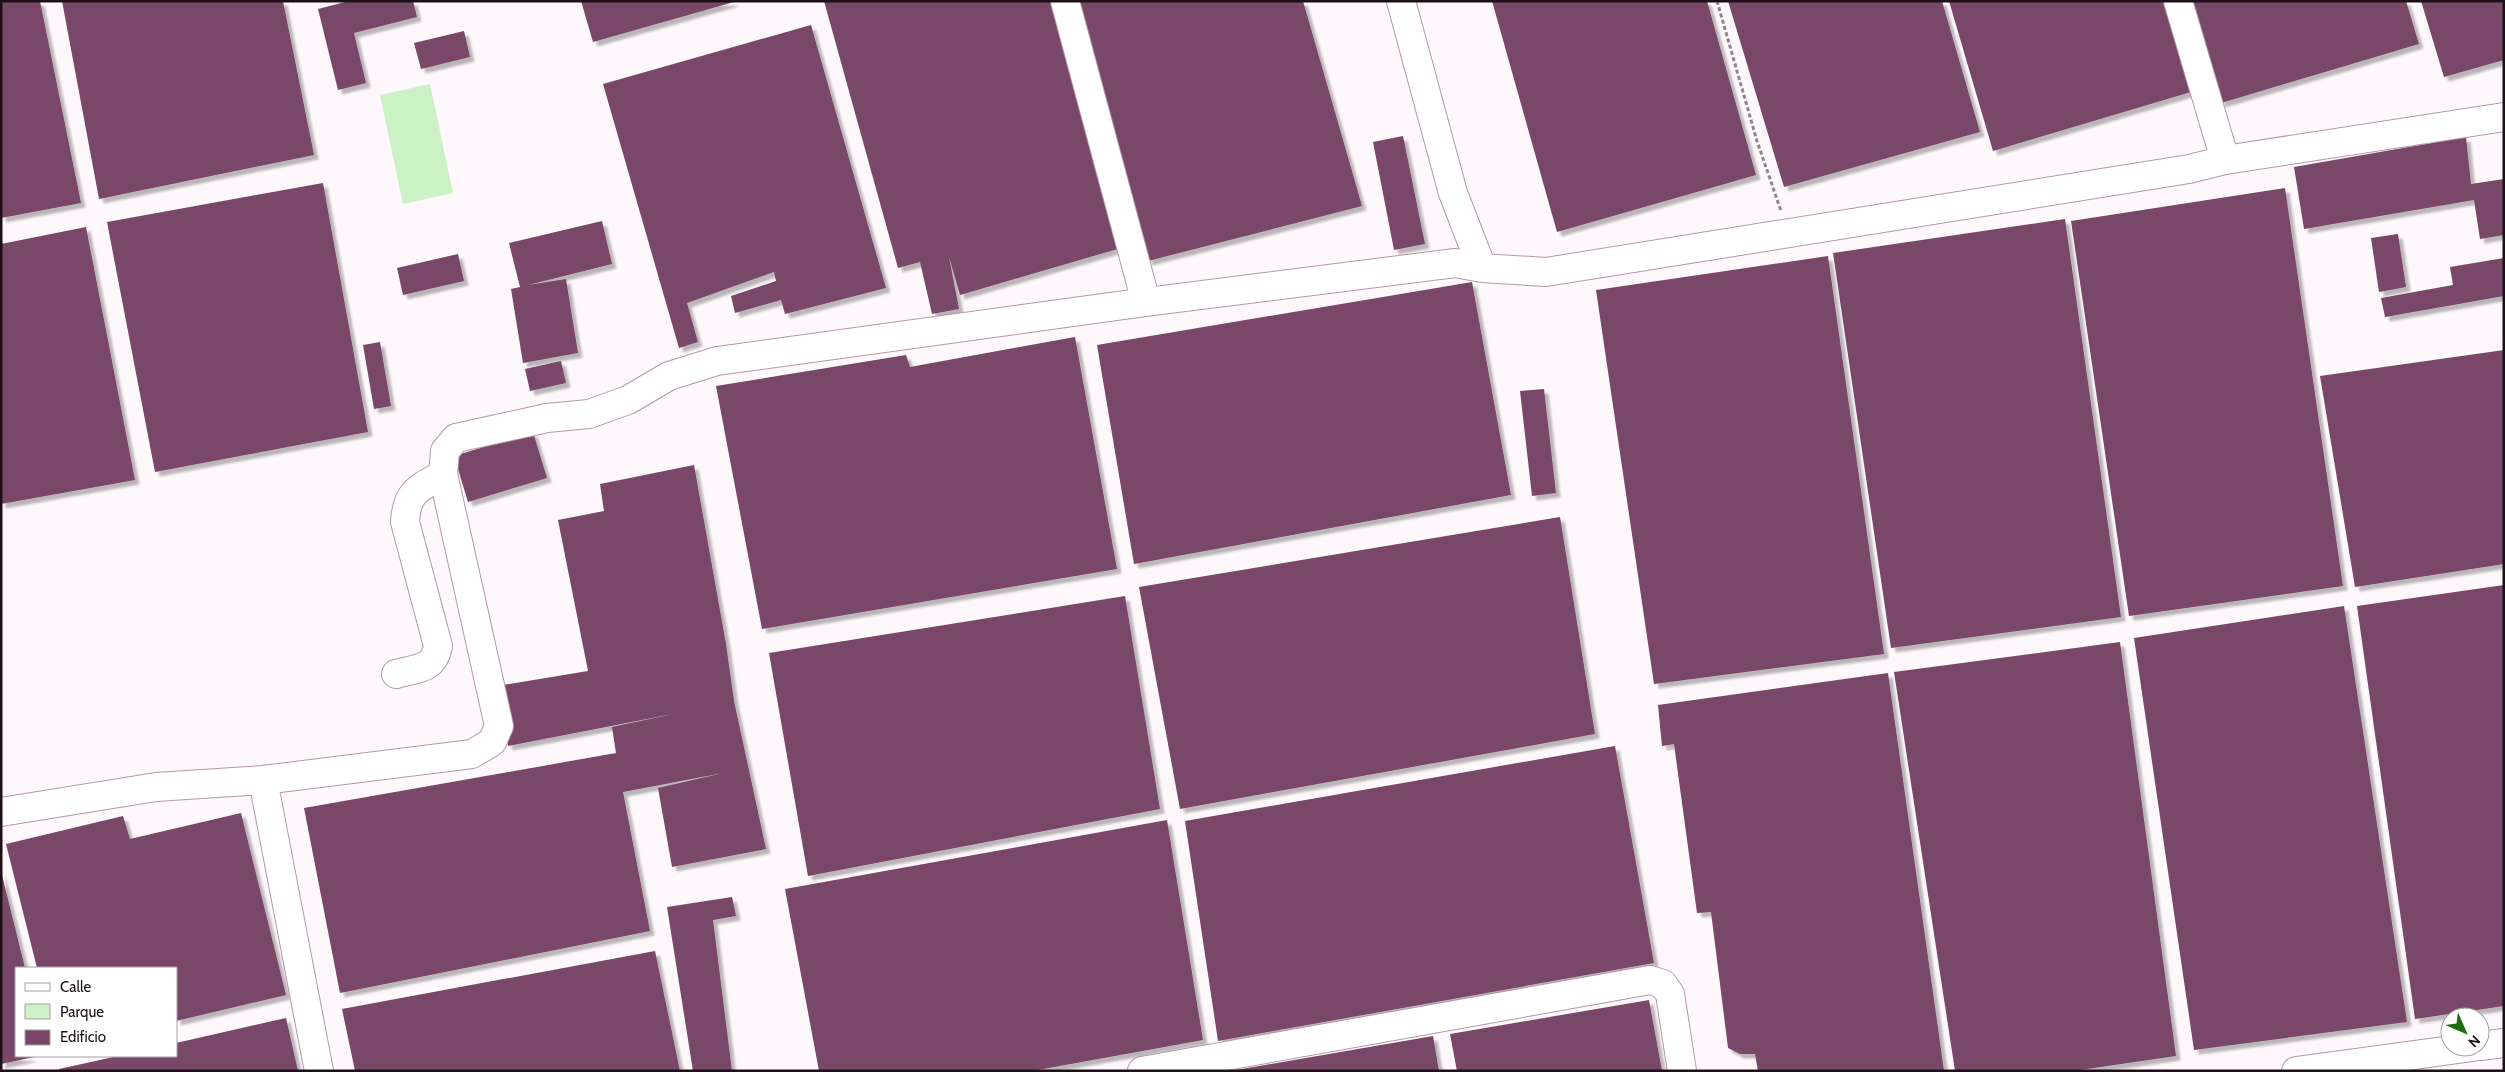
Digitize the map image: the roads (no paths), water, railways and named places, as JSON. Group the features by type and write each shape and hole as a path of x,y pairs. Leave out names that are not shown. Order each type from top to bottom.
{"street":[{"path":"1065,1 1146,302"},
{"path":"1401,1 1453,193 1482,268"},
{"path":"2178,1 2225,160"},
{"path":"1,812 156,787 263,780 472,754 492,742 499,726 443,474 445,451 456,438 548,418 589,414 628,400 670,376 717,361 1146,302 1455,263 1482,268 1546,272 2189,169 2225,160 2504,117"},
{"path":"396,674 430,665 436,658 438,646 405,522 406,505 414,491 443,474"},
{"path":"263,780 319,1071"},
{"path":"1142,1071 1650,980 1663,984 1670,994 1682,1071"},
{"path":"2490,1045 2504,1043"},
{"path":"2296,1071 2440,1051"}]}
